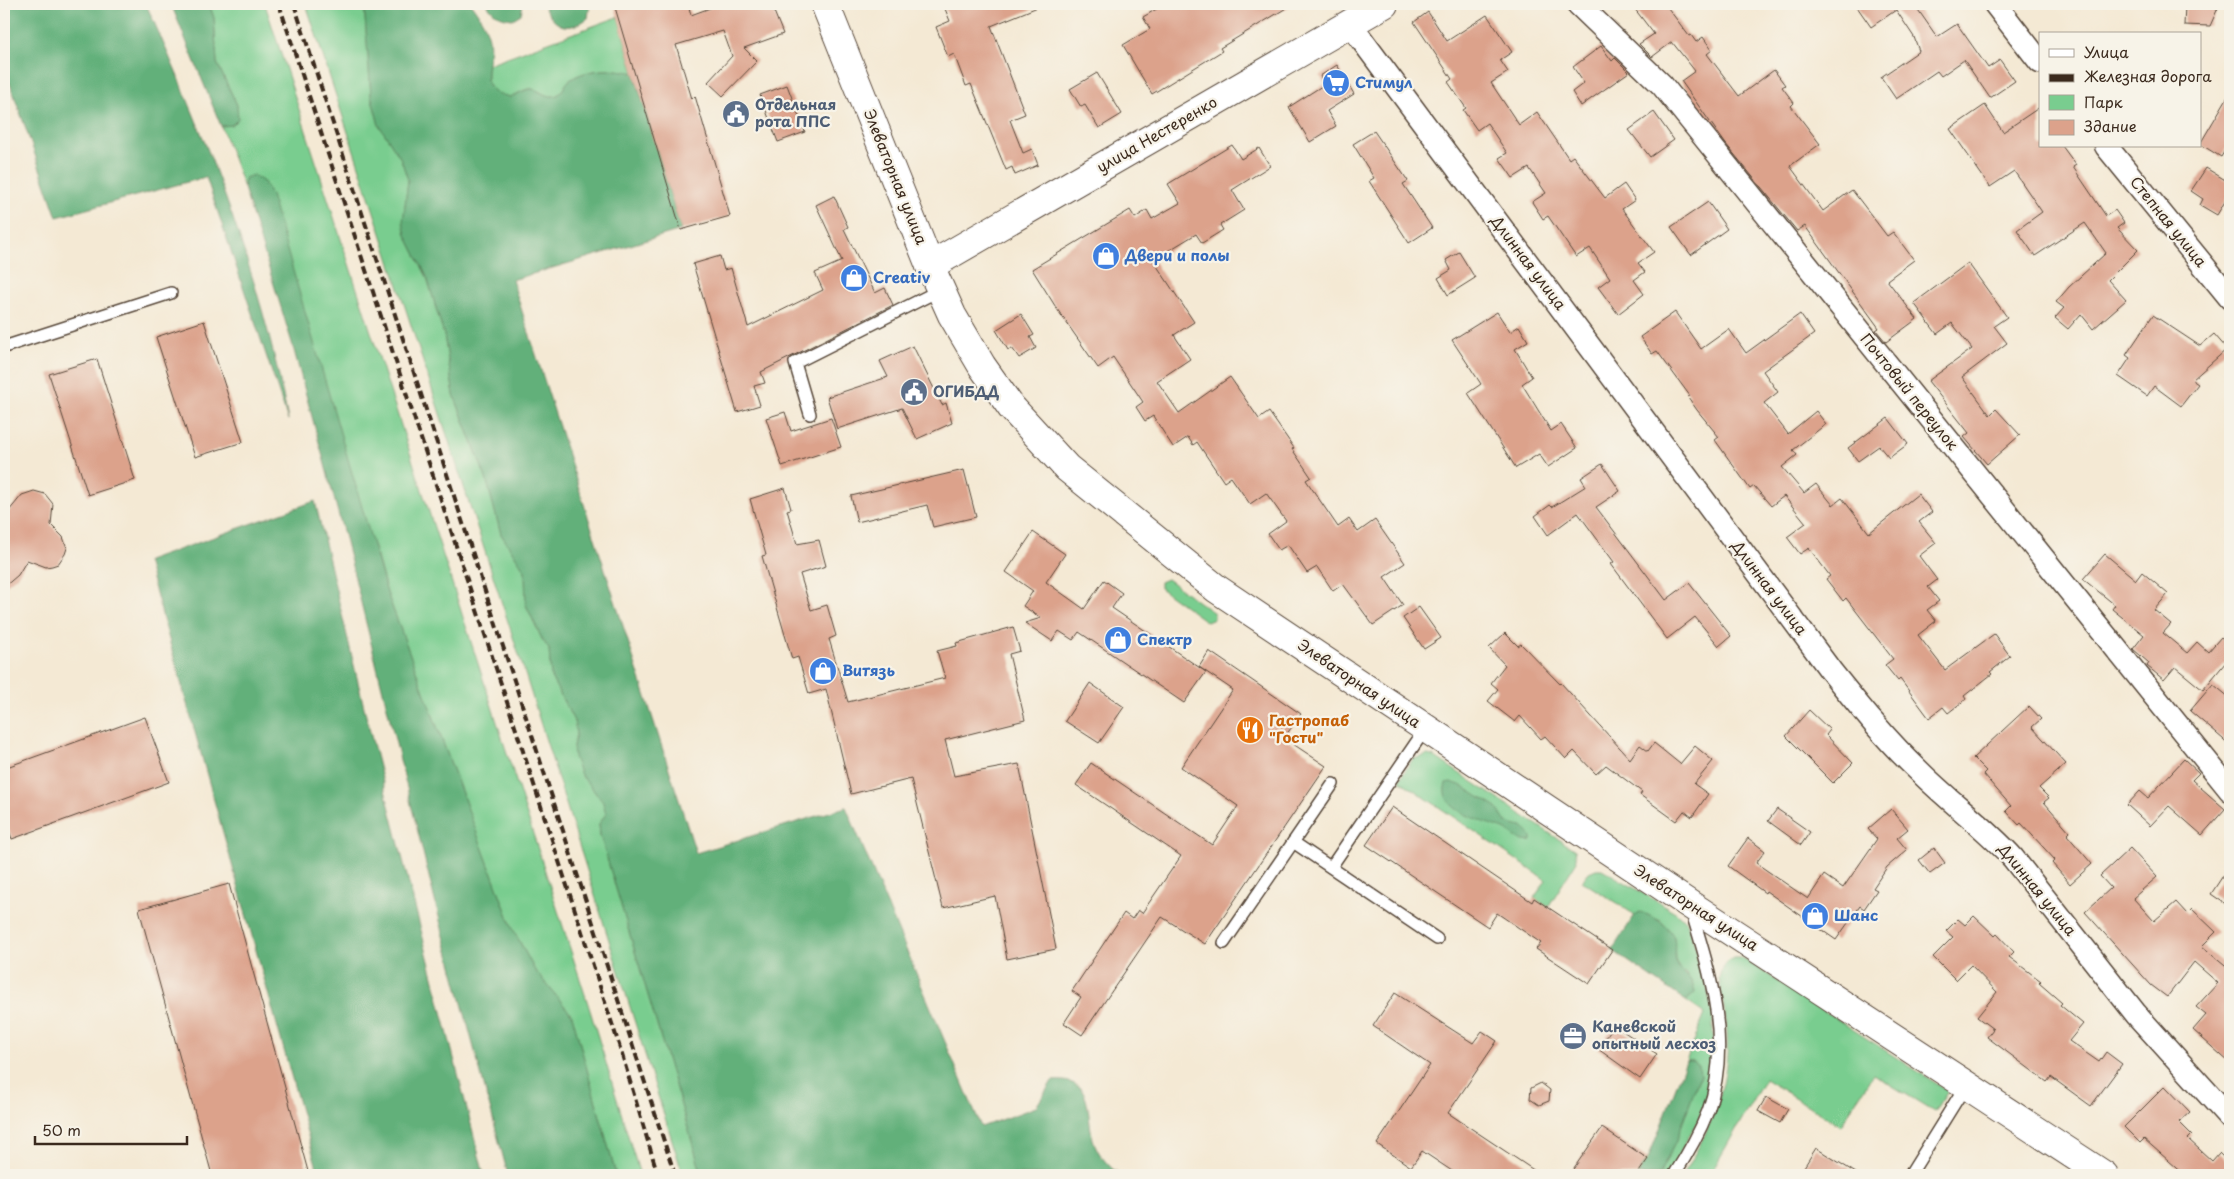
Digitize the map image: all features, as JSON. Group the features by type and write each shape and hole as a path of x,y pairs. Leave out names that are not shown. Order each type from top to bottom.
{"street":[{"name":"Элеваторная улица","path":"825,4 935,278 966,341 996,386 1030,429 1067,468 1217,589 1689,904 2104,1175"},
{"name":"улица Нестеренко","path":"935,278 1384,4"},
{"name":"Почтовый переулок","path":"1578,4 1662,86 2230,790"},
{"path":"1995,4 2039,61"},
{"name":"Длинная улица","path":"1350,24 1831,671 1874,723 1919,772 1999,843 2013,858 2136,1014 2230,1118"},
{"name":"Степная улица","path":"2108,148 2230,298"}],"lane":[{"path":"810,414 795,363 935,278"},
{"path":"4,347 171,293"},
{"path":"1331,867 1426,728"},
{"path":"1224,943 1333,784"},
{"path":"1294,842 1438,939"},
{"path":"1674,1175 1692,1145 1708,1110 1718,1070 1719,1031 1713,988 1689,904"},
{"path":"1910,1175 1966,1085"}],"green space":[{"path":"4,4 146,4 190,105 247,260 277,366 288,420 206,177 57,217 4,67"},
{"path":"171,4 209,4 214,18 217,63 237,105 238,119 232,125 221,126"},
{"path":"209,4 265,4 589,1007 640,1175 616,1175 572,1015 534,969 512,927 387,593 377,557 245,178 244,188 221,126 232,125 237,105 217,63 214,18"},
{"path":"306,4 364,4 371,95 379,125 401,159 408,180 405,206 406,235 427,277 444,335 454,395 486,478 501,534 525,571 526,605 542,639 549,649 551,677 575,723 576,735 573,746 581,775 603,802 606,814 599,824 600,835 702,1175 683,1175 526,677"},
{"path":"364,4 471,4 488,33 490,48 488,81 491,88 498,93 510,97 532,89 554,96 561,92 570,80 593,71 618,70 634,73 681,230 512,280 696,853 846,807 981,1127 1036,1107 1052,1081 1066,1081 1075,1084 1082,1090 1086,1098 1093,1139 1097,1149 1107,1164 1121,1175 702,1175 600,835 599,824 606,814 603,802 581,775 574,757 575,723 551,677 549,649 542,639 526,605 525,571 501,534 486,478 454,395 444,335 427,277 406,235 403,222 408,180 401,159 379,125 371,95"},
{"path":"487,4 523,4 521,14 513,19 498,15"},
{"path":"543,4 590,4 588,18 574,26 561,25 551,18"},
{"path":"618,17 634,73 618,70 601,70 584,73 570,80 561,92 553,96 547,96 529,89 510,97 498,93 490,87 487,77 488,64"},
{"path":"253,175 264,182 271,195 387,593 512,927 534,969 572,1015 616,1175 508,1175 440,921 346,542 292,343 244,188 245,178"},
{"path":"315,501 367,720 484,1175 319,1175 147,561"},
{"path":"1167,579 1214,613 1214,619 1207,622 1160,588 1160,582"},
{"path":"1428,755 1435,757 1575,850 1577,861 1548,907 1534,898 1546,880 1399,780 1413,759"},
{"path":"1451,782 1460,785 1497,808 1505,821 1512,825 1523,827 1532,837 1532,841 1521,840 1504,829 1475,819 1455,808 1448,801 1445,793 1446,783"},
{"path":"1602,869 1677,913 1687,923 1702,965 1713,1013 1713,1058 1710,1085 1698,1120 1668,1175 1659,1175 1676,1141 1700,1075 1693,1061 1686,1061 1705,1014 1686,1001 1695,993 1687,974 1680,970 1675,960 1674,937 1661,921 1640,912 1635,915 1582,881 1589,872"},
{"path":"1640,912 1660,921 1672,933 1675,941 1675,961 1677,966 1691,981 1695,993 1686,1001 1612,950 1635,915"},
{"path":"1733,958 1747,961 1948,1091 1935,1112 1873,1074 1841,1126 1765,1079 1710,1175 1682,1175 1711,1121 1723,1082 1727,1042 1726,1021 1719,979 1723,967"},
{"path":"1686,1061 1693,1061 1699,1066 1700,1075 1676,1141 1659,1175 1637,1175 1648,1159"}],"building":[{"path":"614,4 688,4 691,15 721,4 771,4 783,34 744,48 757,61 723,96 708,82 732,56 723,31 676,45 692,99 695,96 730,216 681,230"},
{"path":"943,4 1045,4 991,26 1025,114 1010,120 1023,153 1032,149 1038,165 1015,175 1012,167 1006,170 971,84 966,86 954,54 948,57 936,27 950,21"},
{"path":"1165,4 1293,4 1220,48 1222,51 1152,94 1123,45 1150,29 1143,17"},
{"path":"1631,4 1665,4 1689,36 1691,35 1696,42 1703,37 1712,50 1707,54 1739,96 1774,70 1785,85 1782,87 1794,103 1791,106 1820,144 1790,166 1823,211 1852,190 1887,236 1893,232 1914,260 1887,280 1917,319 1886,342 1876,330 1879,328 1805,226 1797,231 1725,143 1681,81 1695,71 1672,42 1652,57 1639,44 1654,34"},
{"path":"1855,4 1914,4 1937,37 1957,24 1988,68 2000,60 2015,81 1990,98 1964,60 1941,76 1937,71 1896,99 1881,77 1919,51 1914,37 1896,10 1871,27"},
{"path":"2185,6 2218,8 2210,26 2184,25"},
{"path":"1428,12 1447,41 1487,15 1512,52 1500,60 1508,72 1491,83 1519,125 1537,112 1569,159 1573,156 1605,198 1624,184 1635,200 1622,209 1654,252 1638,263 1645,272 1634,280 1644,294 1618,314 1598,287 1610,278 1590,248 1576,257 1548,216 1543,219 1532,202 1546,193 1529,168 1513,178 1499,158 1507,153 1487,123 1477,130 1463,110 1466,108 1448,82 1452,79 1414,22"},
{"path":"1601,46 1612,61 1615,58 1629,72 1581,106 1572,92 1584,83 1573,67"},
{"path":"1337,65 1354,94 1327,111 1336,126 1310,142 1289,107 1325,84 1320,76"},
{"path":"1097,73 1122,114 1099,128 1085,105 1081,107 1070,89"},
{"path":"787,85 805,132 778,142 760,95"},
{"path":"2230,93 2230,142 2221,157 2202,145 2202,141"},
{"path":"1985,105 2003,132 2039,108 2039,148 2063,148 2076,165 2073,167 2106,216 2115,210 2124,223 2117,228 2138,250 2108,280 2126,300 2093,329 2081,314 2068,329 2055,318 2064,308 2056,302 2069,287 2106,253 2085,223 2035,256 2017,230 2042,212 2014,171 1990,187 1950,129"},
{"path":"1654,112 1674,140 1650,157 1629,130"},
{"path":"1374,131 1408,181 1403,184 1432,228 1409,243 1369,181 1374,178 1353,144"},
{"path":"1232,145 1241,159 1259,148 1270,166 1232,190 1244,210 1220,225 1223,230 1202,243 1196,234 1153,260 1194,322 1174,335 1190,359 1157,381 1179,413 1230,377 1259,419 1269,412 1311,477 1306,480 1338,527 1349,519 1358,532 1375,520 1405,563 1384,577 1403,605 1373,625 1343,584 1333,591 1317,567 1307,573 1288,545 1279,550 1268,534 1286,521 1266,493 1250,504 1231,477 1224,482 1197,442 1193,445 1188,437 1173,447 1153,416 1145,421 1136,407 1143,402 1113,357 1098,368 1032,269 1130,210 1135,218 1147,210 1152,219 1180,203 1168,184"},
{"path":"2206,168 2230,183 2230,193 2217,215 2200,205 2203,199 2191,191"},
{"path":"834,196 848,227 844,229 875,293 885,288 893,305 761,372 765,383 754,386 760,405 737,412 693,264 720,256 724,270 731,268 748,327 823,290 815,273 842,261 816,205"},
{"path":"1708,202 1727,229 1691,255 1671,227"},
{"path":"1459,252 1475,278 1448,295 1438,278 1451,270 1446,260"},
{"path":"1968,263 2007,317 1994,326 2007,343 1962,377 1990,415 1996,409 2020,435 1987,464 1964,437 1969,433 1928,381 1972,349 1952,323 1937,334 1914,303"},
{"path":"1497,312 1510,332 1519,326 1528,341 1515,349 1532,377 1522,384 1551,431 1561,424 1577,448 1548,467 1539,454 1516,468 1468,393 1481,384 1452,340"},
{"path":"1675,312 1701,349 1729,329 1746,353 1800,314 1814,334 1763,371 1778,392 1764,403 1788,434 1816,411 1826,424 1793,450 1797,455 1782,467 1804,493 1816,484 1833,505 1842,498 1869,533 1918,494 1932,512 1919,522 1936,543 1919,556 1937,580 1928,587 1939,601 1927,610 1936,621 1918,635 1945,670 1994,634 2010,656 1990,672 1992,674 1964,696 1966,699 1948,713 1943,707 1929,718 1900,679 1898,681 1885,665 1893,659 1846,598 1843,601 1826,579 1830,576 1809,548 1800,554 1787,537 1806,523 1784,496 1771,506 1754,486 1750,489 1715,440 1719,437 1697,410 1688,397 1690,396 1657,351 1652,354 1640,337"},
{"path":"1021,314 1034,335 1030,337 1036,348 1019,358 1012,348 1008,350 996,330"},
{"path":"2153,315 2200,346 2214,334 2227,349 2192,380 2198,384 2181,406 2154,386 2147,396 2118,376 2130,358 2126,355"},
{"path":"204,321 243,442 195,457 156,337"},
{"path":"913,346 942,405 946,403 952,423 917,439 902,408 837,429 827,397 888,377 880,361"},
{"path":"97,359 135,480 88,495 49,374"},
{"path":"785,412 791,431 831,418 841,447 782,466 766,418"},
{"path":"1888,418 1908,444 1889,458 1879,446 1858,461 1848,448"},
{"path":"1602,464 1620,491 1596,507 1666,600 1689,583 1731,636 1719,646 1695,617 1667,639 1611,564 1614,562 1578,513 1548,535 1535,516 1550,505 1552,507 1586,486 1581,478"},
{"path":"964,470 976,517 933,527 927,505 857,522 851,496"},
{"path":"785,488 791,509 787,510 797,544 819,540 826,566 800,574 811,610 827,605 836,636 829,639 848,702 945,678 937,651 957,646 956,643 1013,627 1020,651 1009,654 1025,720 945,740 954,776 1019,764 1056,949 1007,959 995,896 943,908 911,779 851,794 826,689 809,694 798,657 792,659 762,556 766,555 750,499"},
{"path":"34,491 45,494 53,504 51,525 63,537 67,548 58,564 52,566 46,567 27,560 18,575 4,587 4,517 22,495"},
{"path":"1033,532 1065,554 1046,582 1084,609 1104,580 1122,593 1112,608 1206,672 1184,703 1079,632 1073,640 1059,631 1052,641 1025,623 1041,618 1023,606 1033,591 1006,572"},
{"path":"2105,554 2136,580 2142,572 2168,594 2154,610 2171,624 2163,633 2187,653 2197,642 2208,652 2221,637 2230,645 2230,657 2203,690 2175,667 2164,680 2147,666 2149,663 2133,649 2144,635 2112,609 2115,605 2083,579"},
{"path":"1419,607 1441,638 1424,649 1403,618"},
{"path":"1505,633 1518,646 1521,644 1561,683 1630,759 1640,745 1648,751 1654,743 1680,764 1695,746 1713,761 1694,784 1708,794 1692,817 1684,811 1676,821 1640,795 1642,792 1606,765 1596,774 1574,751 1566,759 1545,736 1541,739 1520,716 1515,722 1488,701 1498,689 1491,683 1505,665 1489,648"},
{"path":"1209,651 1301,714 1284,738 1326,766 1205,944 1162,917 1082,1035 1064,1023 1081,997 1072,991 1124,913 1132,919 1138,910 1142,913 1181,856 1076,785 1091,763 1212,845 1238,806 1181,767 1233,690 1199,667"},
{"path":"1090,683 1124,707 1099,743 1065,721"},
{"path":"2213,684 2230,698 2230,745 2190,711"},
{"path":"2029,706 2041,719 2032,727 2066,764 2039,788 2049,798 2044,802 2070,832 2067,835 2092,864 2070,884 2052,863 2055,860 2021,823 2019,825 2006,811 2011,806 1983,774 1986,771 1973,758"},
{"path":"1809,710 1830,730 1826,735 1853,763 1833,783 1786,736"},
{"path":"145,717 169,782 12,839 4,817 4,768"},
{"path":"2184,759 2199,773 2192,780 2225,809 2202,835 2169,806 2150,826 2127,805 2140,791 2148,798"},
{"path":"1392,807 1532,902 1534,898 1612,950 1589,984 1536,949 1541,943 1497,913 1488,927 1366,845"},
{"path":"1777,809 1810,832 1801,845 1768,821"},
{"path":"1891,809 1908,829 1897,838 1907,850 1887,867 1873,888 1877,890 1864,909 1860,906 1836,940 1728,866 1748,838 1765,851 1756,863 1808,899 1824,875 1843,888 1877,839 1868,829"},
{"path":"1934,848 1945,863 1930,874 1919,860"},
{"path":"2130,848 2157,877 2133,898 2154,921 2176,902 2187,914 2192,909 2216,932 2202,946 2230,969 2230,1063 2193,1030 2206,1015 2196,1007 2218,983 2194,962 2167,997 2151,985 2085,912 2111,888 2100,876"},
{"path":"2230,865 2230,907 2211,894"},
{"path":"229,884 309,1175 212,1175 139,909"},
{"path":"1974,916 1995,936 1997,934 2014,952 2009,957 2041,981 2039,983 2062,1003 2060,1005 2083,1024 2069,1041 2099,1062 2106,1052 2122,1064 2091,1106 2051,1077 2047,1082 1987,1037 1993,1029 1977,1017 1997,992 1971,965 1956,980 1933,957 1953,937 1946,931 1958,919 1965,925"},
{"path":"1395,993 1473,1043 1482,1031 1497,1041 1448,1113 1541,1175 1458,1175 1422,1151 1411,1167 1377,1144 1430,1065 1373,1026"},
{"path":"1614,1025 1657,1054 1640,1079 1598,1049"},
{"path":"1541,1083 1550,1090 1549,1101 1539,1105 1530,1099 1531,1088"},
{"path":"2165,1086 2190,1112 2179,1122 2192,1135 2188,1139 2212,1161 2219,1153 2230,1164 2230,1175 2185,1175 2144,1139 2140,1143 2124,1127"},
{"path":"1766,1097 1788,1109 1780,1123 1758,1111"},
{"path":"1602,1128 1648,1159 1637,1175 1569,1175"},
{"path":"1816,1148 1859,1175 1799,1175"}],"railway":[{"path":"279,4 620,1048 658,1175"},
{"path":"294,4 675,1175"}],"place":[{"name":"Стимул","path":"1336,83"},
{"name":"Отдельная рота ППС","path":"736,114"},
{"name":"Двери и полы","path":"1106,256"},
{"name":"Creativ","path":"854,278"},
{"name":"ОГИБДД","path":"914,392"},
{"name":"Спектр","path":"1118,640"},
{"name":"Витязь","path":"823,671"},
{"name":"Гастропаб \"Гости\"","path":"1250,730"},
{"name":"Шанс","path":"1815,916"},
{"name":"Каневской опытный лесхоз","path":"1573,1036"}]}
